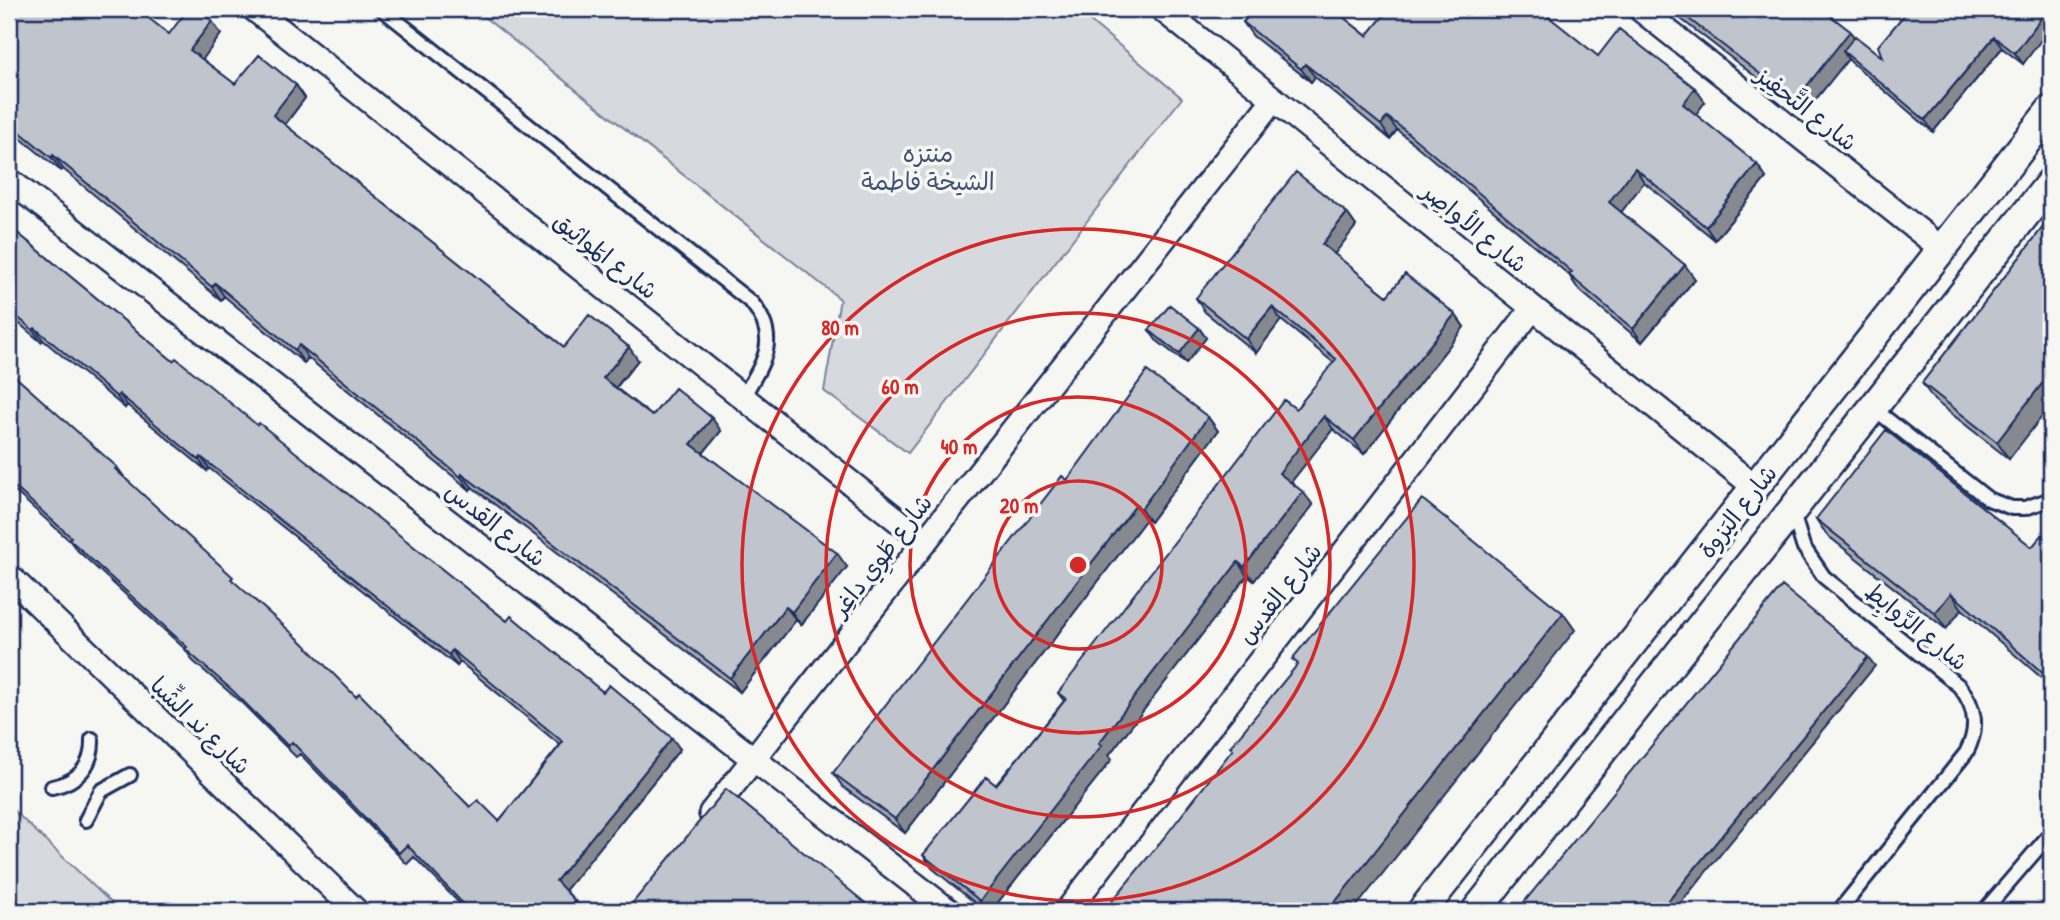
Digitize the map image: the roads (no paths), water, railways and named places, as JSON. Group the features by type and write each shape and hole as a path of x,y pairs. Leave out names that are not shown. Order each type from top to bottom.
{"street":[{"name":"شارع المَواثِيق","path":"254,9 925,542"},
{"name":"شارع الأواصِر","path":"1163,9 1755,487"},
{"name":"شارع التَّحفِيز","path":"1640,9 1942,248"},
{"name":"شارع طَوِي داغِر","path":"698,829 1274,99"},
{"name":"شارع اليَزوة","path":"1422,911 2051,110"},
{"name":"شارع القدس","path":"9,180 755,757 949,911"},
{"name":"شارع اليَزوة","path":"1476,911 2051,182"},
{"name":"شارع القدس","path":"1067,911 1533,308"},
{"name":"شارع ند الشِّبا","path":"9,576 346,908"}],"lane":[{"path":"382,9 752,303 766,327 768,340 766,354 743,397"},
{"path":"1873,408 1989,499 2012,508 2025,508 2051,499"},
{"name":"شارع الرَّوابِط","path":"1793,510 1803,546 1824,577 1959,686 1966,695 1975,718 1971,742 1965,752 1839,911"},
{"path":"52,787 72,781 86,767 92,739"},
{"path":"86,820 101,791 130,775"},
{"path":"1984,911 2051,833"}],"park label":[{"name":"منتزه الشيخة فاطمة","path":"928,167"}]}
